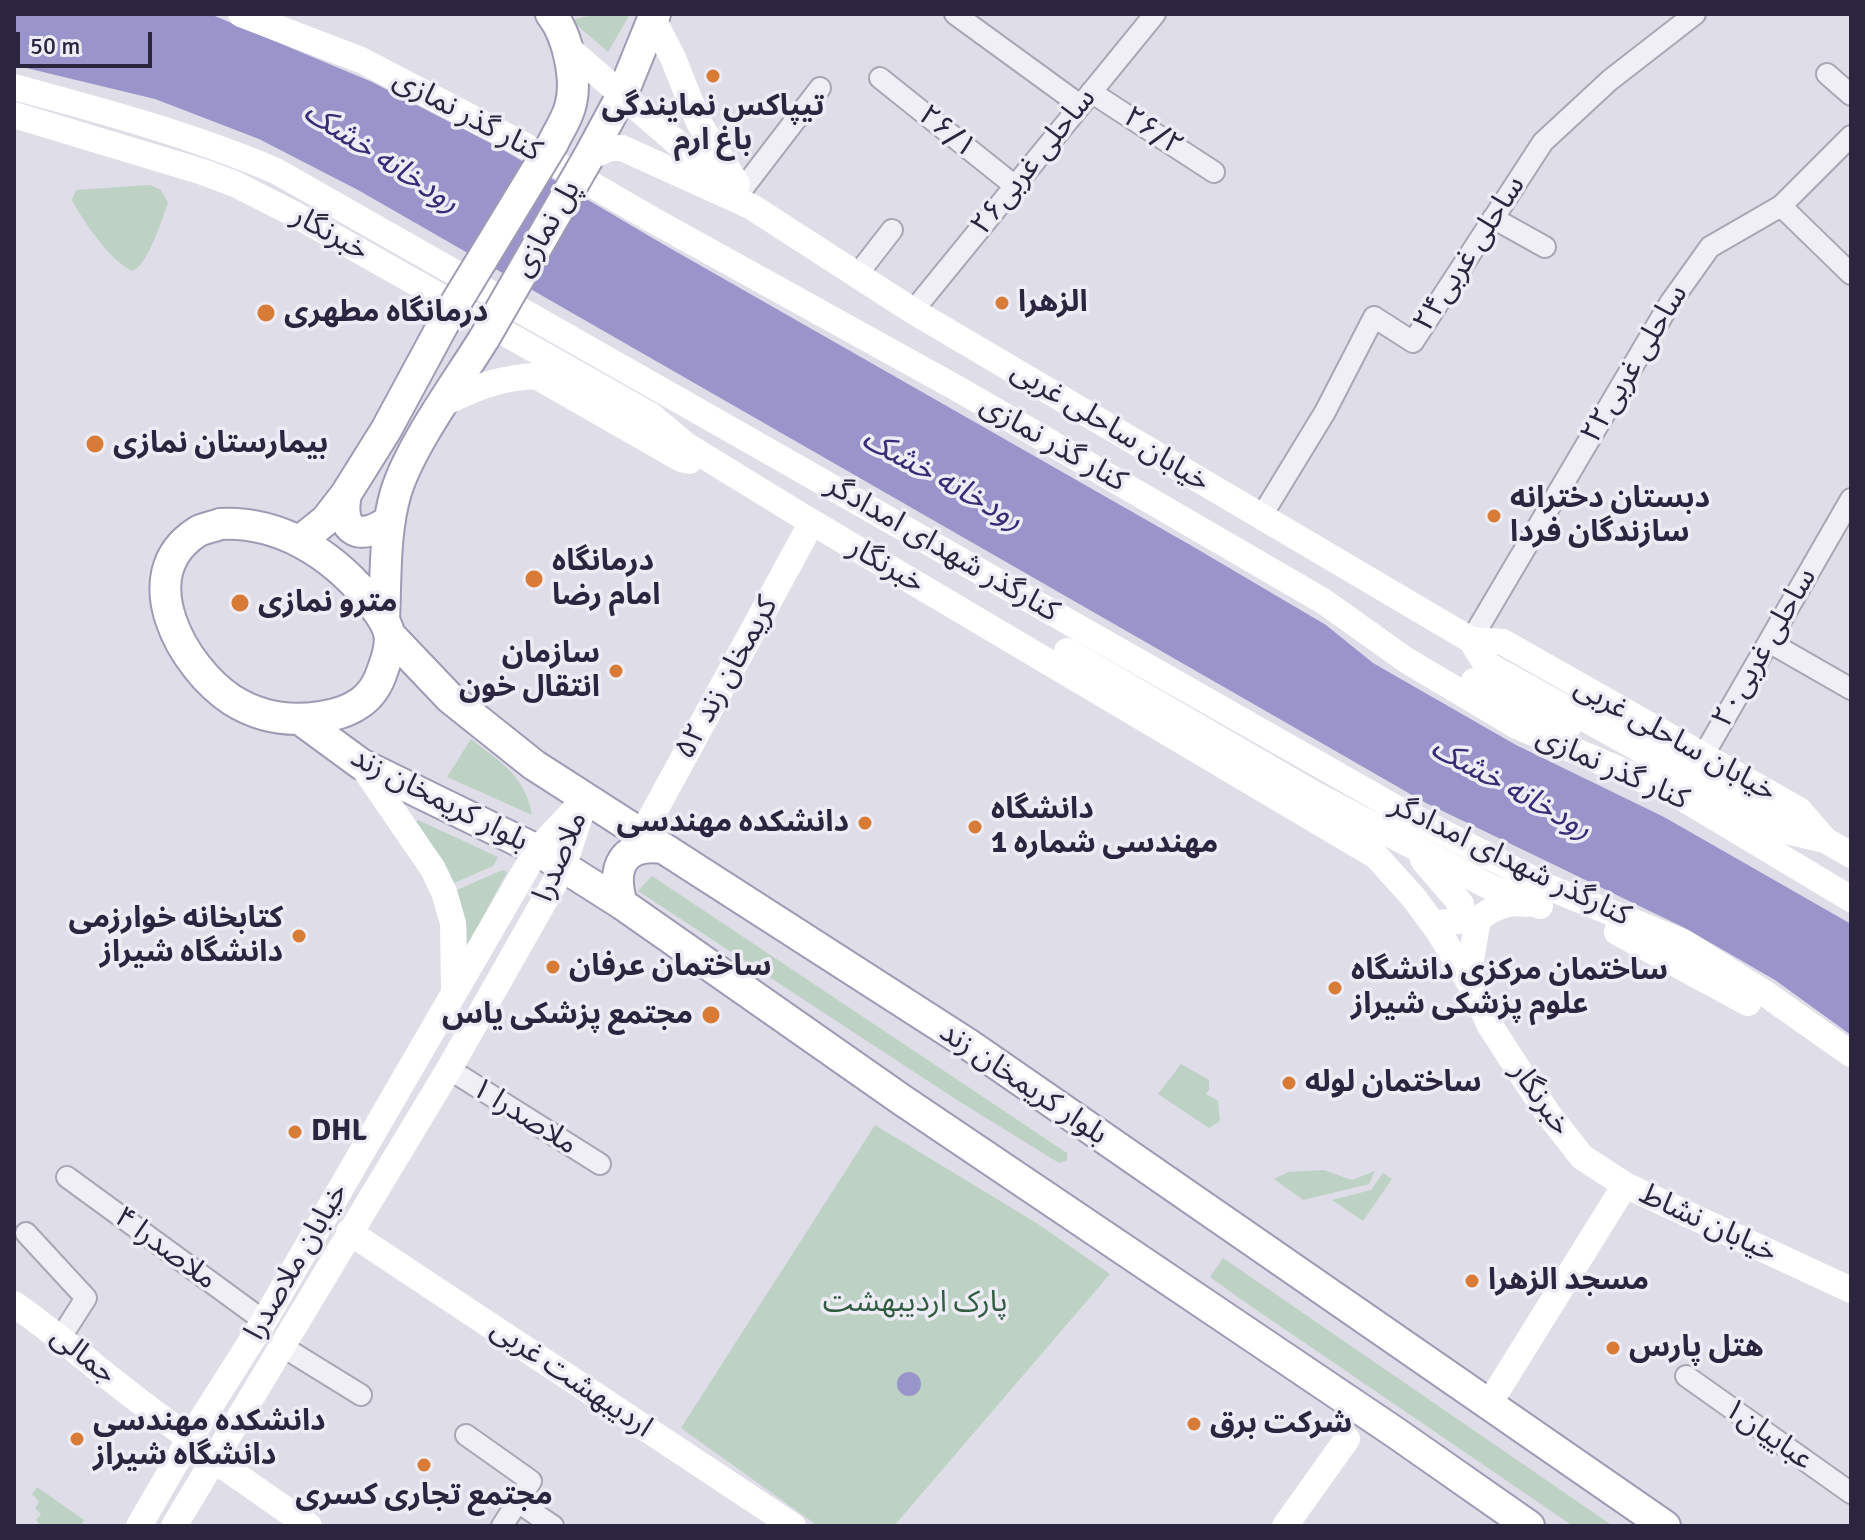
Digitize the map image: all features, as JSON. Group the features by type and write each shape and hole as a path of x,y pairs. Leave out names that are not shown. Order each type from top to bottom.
{"main road":[{"name":"کنار گذر نمازی","path":"241,14 361,60 522,144 960,390 1323,601 1406,660 1517,726 1676,794 1851,899"},
{"name":"پل نمازی","path":"300,541 326,520 386,430 446,319 553,143 571,107 569,49 551,14"},
{"path":"654,17 699,123 746,199"},
{"name":"پل نمازی","path":"387,628 390,520 409,461 588,158 622,95 654,17"},
{"path":"569,49 746,199"},
{"name":"کنارگذر شهدای امدادگر","path":"14,87 223,148 276,171 1394,807 1548,887 1683,942 1763,992 1841,1048"},
{"name":"خبرنگار","path":"14,115 235,184 294,214 650,415 686,445 724,469 1376,856 1433,924 1475,992 1489,1024 1549,1115 1582,1157 1625,1185"},
{"path":"588,158 610,148 622,148 746,199"},
{"name":"خیابان ساحلی غربی","path":"746,199 913,311 1471,640 1503,642 1799,810 1825,840"},
{"path":"444,403 483,384 513,377 536,376 681,459 724,469"},
{"path":"650,415 696,436 1314,794 1409,845 1494,889 1629,937 1777,1019 1841,1048"},
{"path":"346,494 343,510 348,525 361,533 375,531 390,520"},
{"name":"کریمخان زند ۵۲","path":"653,841 812,522"},
{"path":"220,524 266,528 300,541 336,564 367,597 387,628 389,652 378,683 363,702 340,714 301,720 276,718 233,700 210,681 182,647 170,616 165,591 169,569 180,549 197,532 220,524"},
{"path":"1323,601 1553,723 1628,743"},
{"name":"بلوار کریمخان زند","path":"387,628 450,698 534,765 968,1044 1665,1526"},
{"name":"خیابان ساحلی غربی","path":"1471,640 1486,664 1787,831 1825,840 1851,855"},
{"name":"بلوار کریمخان زند","path":"301,720 361,764 537,850 622,904 902,1100 1529,1526"},
{"path":"361,764 433,869 444,892 453,923 455,946 453,997"},
{"name":"ملاصدرا","path":"453,997 537,850 586,798"},
{"name":"ملاصدرا","path":"487,999 563,868 586,798"},
{"path":"622,904 617,877 621,861 635,849 648,846 653,841"},
{"path":"1409,845 1461,904 1458,921 1433,924"},
{"path":"1475,992 1470,966 1478,919 1494,908 1516,903 1540,906"},
{"name":"خیابان ملاصدرا","path":"139,1526 264,1321 453,997"},
{"name":"خیابان ملاصدرا","path":"174,1526 280,1345 449,1069 487,999"},
{"name":"خیابان نشاط","path":"1489,1404 1625,1185 1851,1290"},
{"name":"اردیبهشت غربی","path":"349,1232 793,1526"},
{"name":"جمالی","path":"14,1304 61,1337 166,1423 190,1438"},
{"path":"1308,1374 1338,1410 1347,1439"},
{"path":"1285,1526 1347,1439 1396,1433"},
{"path":"213,1459 309,1526"}],"street":[{"name":"۲۶/۲","path":"955,14 1086,98 1214,172"},
{"name":"ساحلی غربی۲۶","path":"913,311 1155,14"},
{"name":"ساحلی غربی۲۴","path":"1261,517 1325,412 1374,317 1413,342 1543,142 1610,80 1695,14"},
{"path":"1827,74 1851,95"},
{"name":"۲۶/۱","path":"880,78 1015,186"},
{"path":"746,199 820,88"},
{"name":"ساحلی غربی۲۲","path":"1471,640 1670,303 1710,247 1781,206 1851,136"},
{"path":"1781,206 1851,274"},
{"path":"1493,218 1545,247"},
{"path":"857,275 892,230"},
{"name":"ساحلی غربی۲۰","path":"1703,756 1851,499"},
{"path":"1769,642 1851,689"},
{"name":"۱ ملاصدرا","path":"449,1069 600,1164"},
{"name":"۴ ملاصدرا","path":"67,1177 264,1321"},
{"path":"26,1233 86,1298 61,1337"},
{"path":"280,1345 361,1395"},
{"name":"عباییان۱","path":"1686,1376 1851,1493"},
{"path":"466,1435 531,1481 502,1526"},
{"path":"518,1502 553,1526"}],"green space":[{"path":"599,14 630,14 608,52 571,20"},
{"path":"150,185 161,190 168,203 149,250 133,271 108,251 72,200 76,190"},
{"path":"471,739 518,780 529,801 532,815 447,777"},
{"path":"418,820 498,857 493,866 452,884 415,824"},
{"path":"502,870 507,872 467,947 467,929 457,890"},
{"path":"652,876 1067,1153 1067,1160 1059,1163 957,1100 638,891"},
{"path":"1181,1064 1209,1080 1206,1094 1218,1101 1220,1121 1209,1128 1158,1094"},
{"name":"پارک اردیبهشت","path":"875,1125 1038,1224 1110,1274 894,1526 818,1526 681,1428"},
{"path":"1324,1170 1352,1180 1375,1171 1369,1184 1303,1200 1274,1179 1288,1172"},
{"path":"1383,1173 1392,1179 1363,1221 1332,1200 1371,1190"},
{"path":"1223,1258 1613,1526 1573,1526 1239,1298 1210,1277"},
{"path":"37,1487 84,1520 81,1526 41,1526 36,1520 41,1514 35,1508 39,1502 32,1494"}],"water":[{"name":"رودخانه خشک","path":"14,14 210,14 372,82 500,148 1326,625 1373,663 1516,745 1664,817 1851,924 1851,1035 1775,980 1685,928 1426,803 358,190 259,139 155,99 14,65"},
{"path":"909,1372 918,1375 921,1384 918,1393 909,1396 900,1393 897,1384 900,1375"}],"place":[{"name":"تیپاکس نمایندگی باغ ارم","path":"713,76"},
{"name":"الزهرا","path":"1002,303"},
{"name":"درمانگاه مطهری","path":"266,313"},
{"name":"بیمارستان نمازی","path":"95,444"},
{"name":"دبستان دخترانه سازندگان فردا","path":"1494,516"},
{"name":"درمانگاه امام رضا","path":"534,579"},
{"name":"مترو نمازی","path":"240,603"},
{"name":"سازمان انتقال خون","path":"616,671"},
{"name":"دانشکده مهندسی","path":"865,823"},
{"name":"دانشگاه مهندسی شماره 1","path":"975,827"},
{"name":"کتابخانه خوارزمی دانشگاه شیراز","path":"299,936"},
{"name":"ساختمان عرفان","path":"553,967"},
{"name":"ساختمان مرکزی دانشگاه علوم پزشکی شیراز","path":"1335,988"},
{"name":"مجتمع پزشکی یاس","path":"711,1015"},
{"name":"ساختمان لوله","path":"1289,1083"},
{"name":"DHL","path":"295,1132"},
{"name":"مسجد الزهرا","path":"1472,1281"},
{"name":"هتل پارس","path":"1613,1348"},
{"name":"شرکت برق","path":"1194,1424"},
{"name":"دانشکده مهندسی دانشگاه شیراز","path":"77,1439"},
{"name":"مجتمع تجاری کسری","path":"424,1465"}]}
